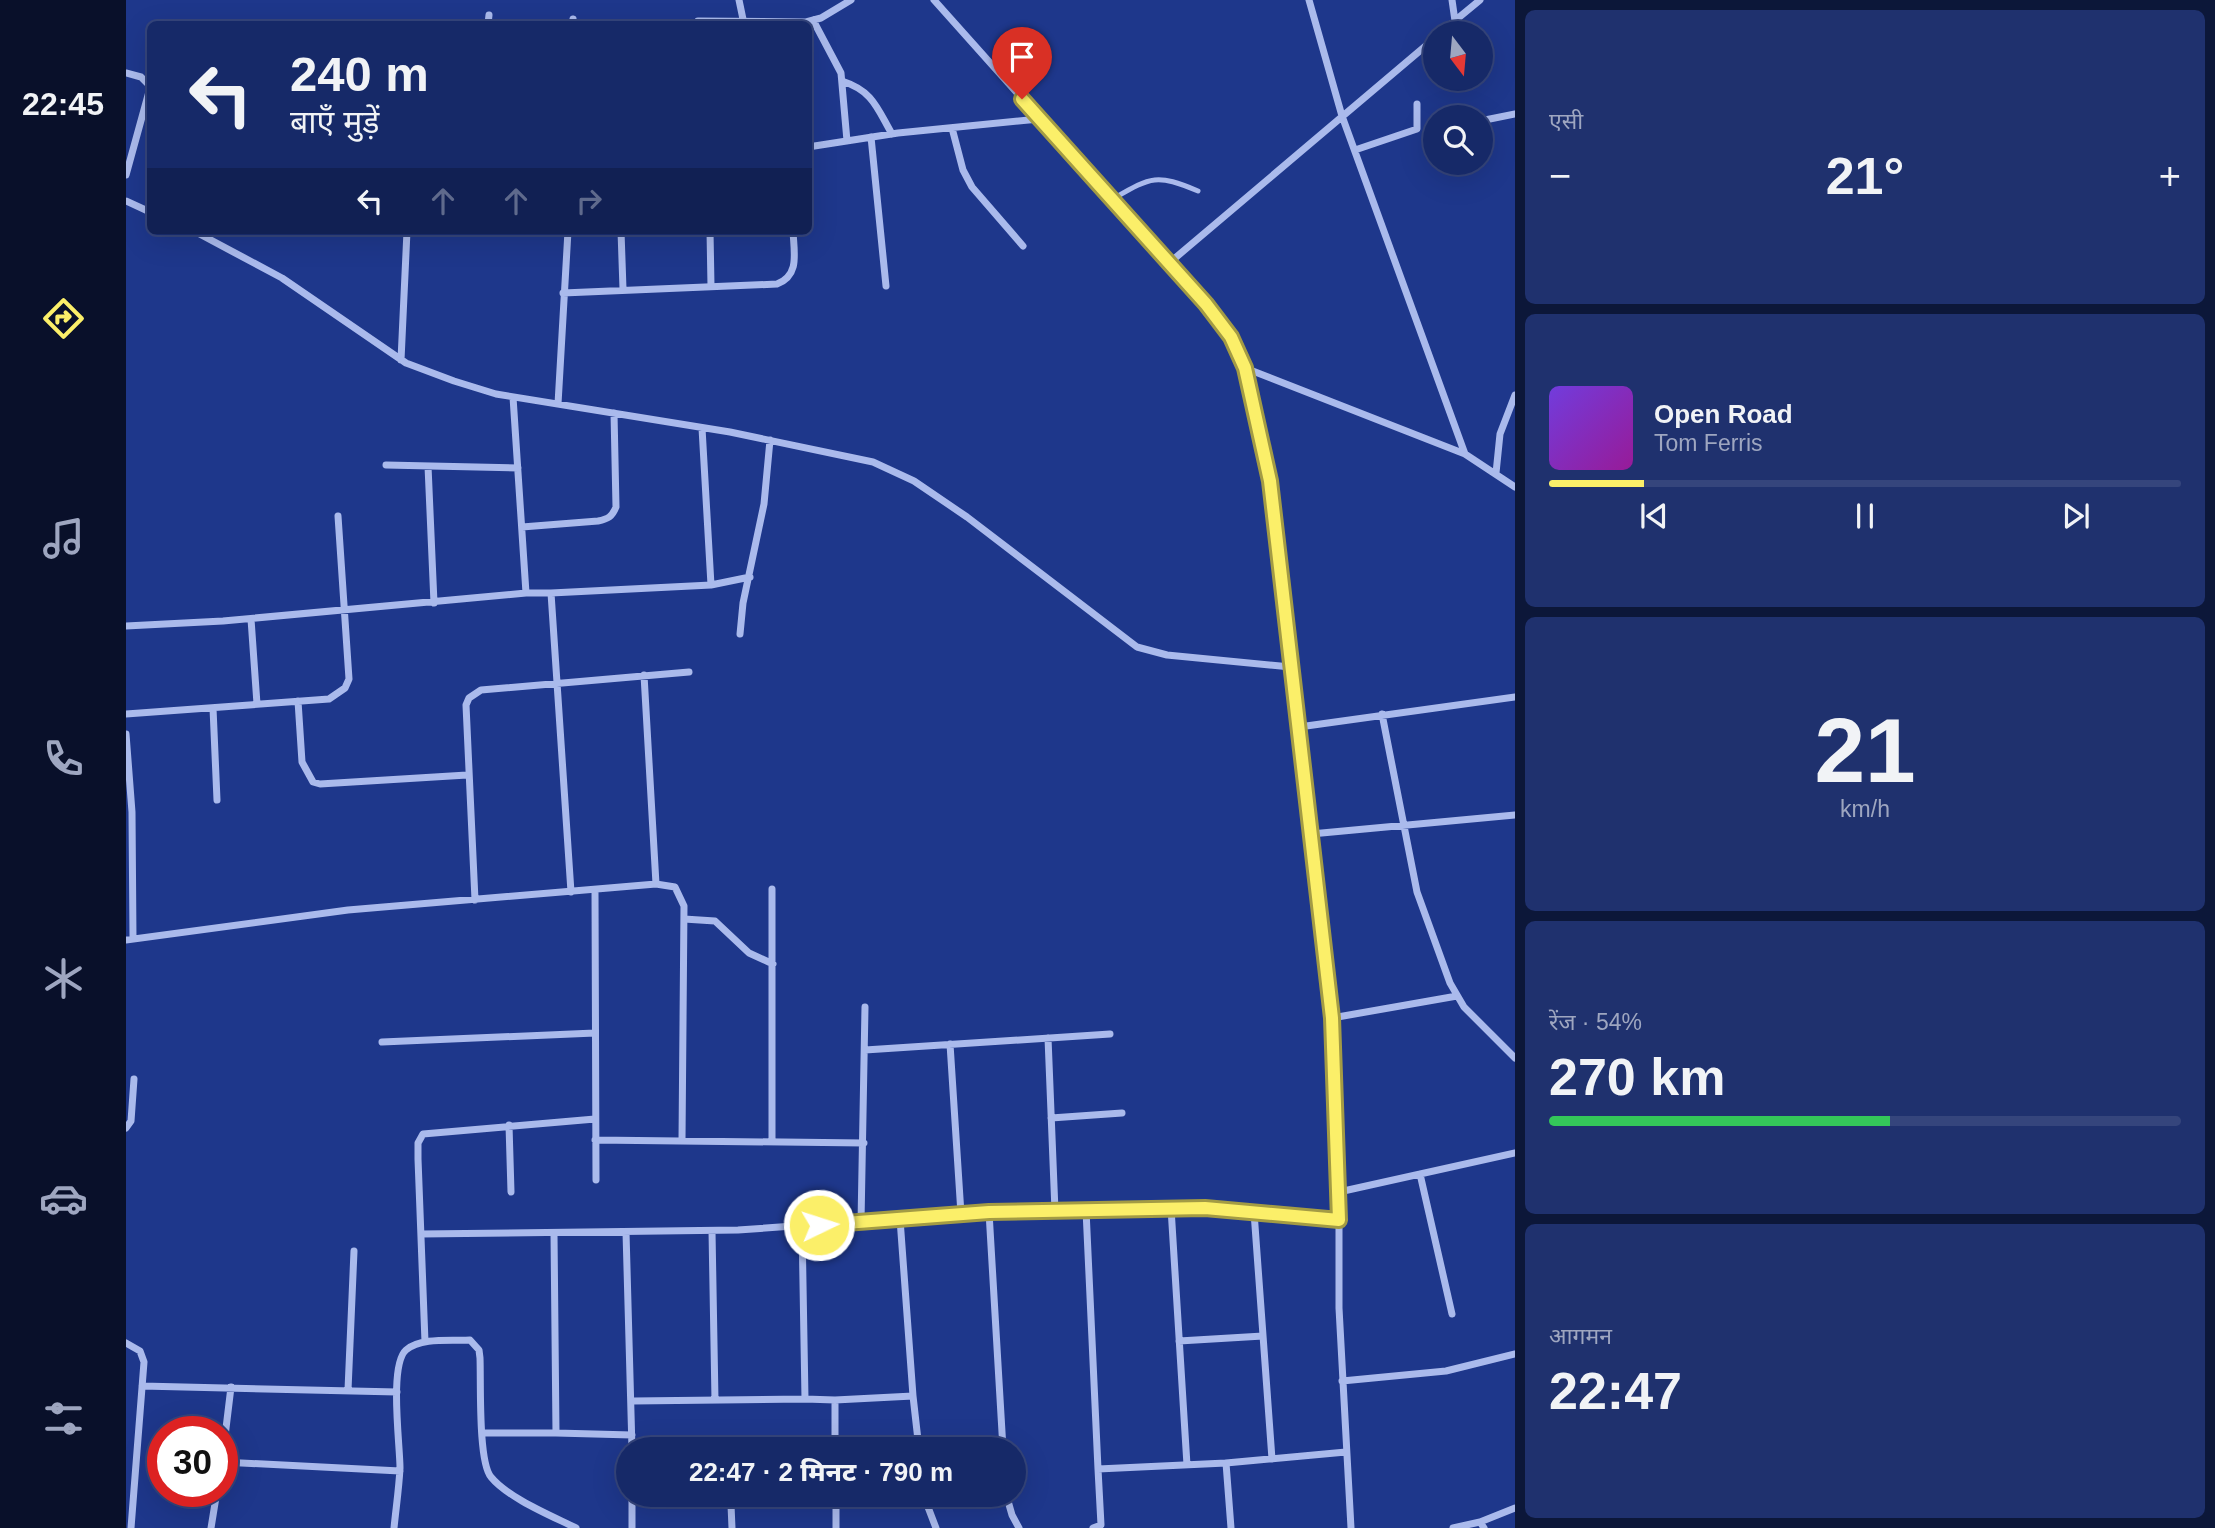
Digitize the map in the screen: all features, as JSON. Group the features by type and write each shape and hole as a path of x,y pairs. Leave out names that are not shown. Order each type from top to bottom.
{"street":[{"path":"739,0 744,21"},
{"path":"803,21 813,20 840,9 851,0"},
{"path":"934,0 1206,304 1231,337 1245,368 1270,481 1332,1018 1339,1192 1342,1381 1351,1528"},
{"path":"1309,0 1342,116 1465,454"},
{"path":"1452,0 1455,21"},
{"path":"1455,21 1480,0"},
{"path":"488,21 489,15"},
{"path":"813,20 842,81 847,141"},
{"path":"1168,264 1423,48"},
{"path":"126,73 142,77 147,83"},
{"path":"842,81 868,93 892,134"},
{"path":"126,175 147,98"},
{"path":"1354,150 1417,129 1417,104"},
{"path":"1493,118 1515,114"},
{"path":"812,145 892,134 1040,119"},
{"path":"952,128 963,170 972,187 1023,246"},
{"path":"871,137 886,286"},
{"path":"126,201 147,211"},
{"path":"201,235 282,278 401,360 454,381 513,397 770,440 873,462 914,481 1045,575 1138,648 1167,654 1291,667"},
{"path":"401,360 407,235"},
{"path":"558,404 568,235"},
{"path":"621,235 623,289"},
{"path":"710,235 711,286"},
{"path":"563,293 777,284 786,281 794,269 793,235"},
{"path":"1245,368 1465,454 1515,487"},
{"path":"1496,473 1500,435 1515,395"},
{"path":"513,397 526,593"},
{"path":"522,527 607,520 613,514 616,508 614,413"},
{"path":"702,428 711,585"},
{"path":"740,634 764,505 770,440"},
{"path":"386,465 518,468"},
{"path":"428,466 434,603"},
{"path":"126,715 329,699 345,688 349,680 338,516"},
{"path":"126,626 251,619 526,593 711,585 750,577"},
{"path":"551,593 571,892"},
{"path":"251,619 257,704"},
{"path":"475,900 467,775 466,705 469,698 481,690 689,672"},
{"path":"644,675 656,884"},
{"path":"1299,727 1515,697"},
{"path":"298,701 302,762 313,782 320,784 467,775"},
{"path":"213,708 217,800"},
{"path":"1382,714 1417,892 1457,996 1464,1007 1515,1058"},
{"path":"126,734 132,812 130,939 348,910 656,884 676,887 680,891 684,919 682,1140"},
{"path":"1311,834 1515,815"},
{"path":"772,889 772,1142"},
{"path":"595,890 596,1180"},
{"path":"684,919 715,921 749,953 773,964"},
{"path":"1332,1018 1457,996"},
{"path":"862,1222 865,1007"},
{"path":"382,1042 595,1033"},
{"path":"865,1050 1110,1034"},
{"path":"1048,1038 1055,1211"},
{"path":"950,1044 961,1214"},
{"path":"126,1128 131,1122 134,1079"},
{"path":"1051,1118 1122,1114"},
{"path":"425,1342 418,1143 423,1134 595,1119"},
{"path":"509,1125 510,1192"},
{"path":"595,1140 864,1143"},
{"path":"1339,1192 1515,1153"},
{"path":"1420,1174 1452,1314"},
{"path":"1171,1209 1187,1465"},
{"path":"421,1234 712,1231 989,1212 1086,1210 1254,1212 1339,1220"},
{"path":"1086,1210 1101,1525 1093,1528"},
{"path":"989,1212 1002,1437"},
{"path":"1254,1212 1272,1459"},
{"path":"900,1219 918,1437"},
{"path":"802,1226 805,1399"},
{"path":"712,1231 715,1400"},
{"path":"483,1433 632,1435 626,1232"},
{"path":"554,1233 556,1433"},
{"path":"348,1390 354,1251"},
{"path":"1179,1341 1263,1336"},
{"path":"394,1528 400,1471 397,1392 399,1365 404,1352 425,1342 470,1340 479,1350 484,1460 490,1477 533,1505 576,1528"},
{"path":"126,1343 140,1351 144,1362 131,1528"},
{"path":"1342,1381 1446,1371 1515,1354"},
{"path":"142,1386 397,1392"},
{"path":"227,1416 231,1387"},
{"path":"633,1401 835,1400 913,1396"},
{"path":"835,1400 835,1437"},
{"path":"126,1451 137,1451"},
{"path":"1098,1469 1226,1463 1346,1452"},
{"path":"238,1462 400,1471"},
{"path":"1226,1463 1231,1528"},
{"path":"211,1528 214,1507"},
{"path":"632,1507 632,1528"},
{"path":"731,1507 732,1528"},
{"path":"836,1507 836,1528"},
{"path":"928,1507 936,1528"},
{"path":"1010,1507 1019,1528"},
{"path":"1453,1528 1482,1525 1515,1508"}],"lane":[{"path":"1111,200 1136,186 1159,178 1169,179 1198,191"}],"route":[{"path":"819,1225 989,1212 1205,1208 1339,1220 1332,1018 1270,481 1254,397 1231,337 1206,304 1022,99"}]}
